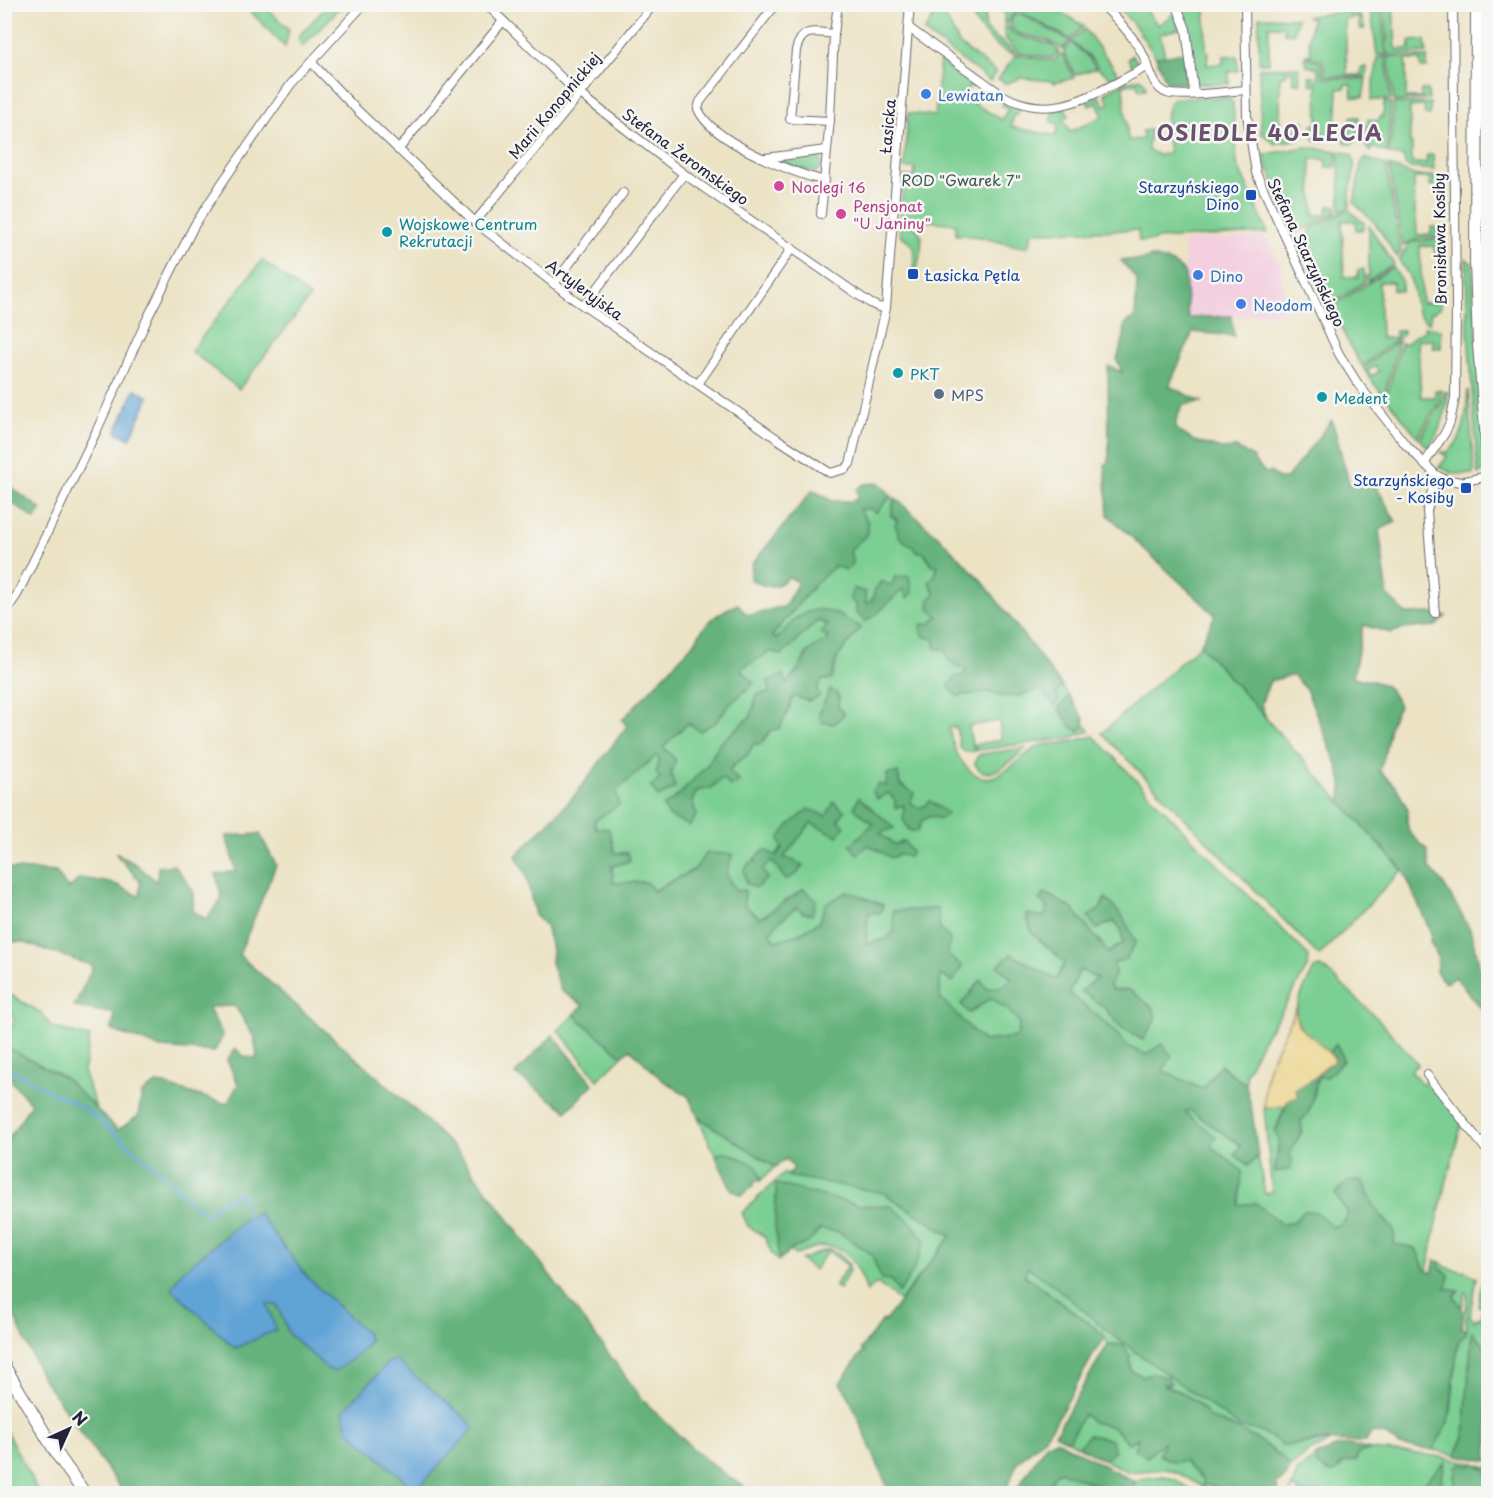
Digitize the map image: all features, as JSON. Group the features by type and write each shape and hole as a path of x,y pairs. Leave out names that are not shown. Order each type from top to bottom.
{"street":[{"path":"4,614 17,595 96,432 148,317 194,226 280,99 364,4"},
{"name":"Stefana Żeromskiego","path":"486,4 581,94 684,174 870,303 886,308"},
{"name":"Marii Konopnickiej","path":"475,222 654,4"},
{"path":"776,4 700,102 698,109 701,118 710,126 752,154 766,158 783,168 825,181"},
{"path":"821,214 838,4"},
{"name":"Łasicka","path":"886,308 910,4"},
{"path":"1101,4 1131,35 1155,81 1164,92 1178,95 1246,90"},
{"path":"1176,4 1185,30 1194,93"},
{"name":"Stefana Starzyńskiego","path":"1245,4 1246,90 1250,140 1256,173 1334,345 1358,384 1424,465 1444,479 1461,483 1488,476"},
{"name":"Bronisława Kosiby","path":"1424,465 1445,433 1455,398 1452,4"},
{"path":"1477,4 1477,285 1479,345 1488,453"},
{"path":"398,150 503,21"},
{"path":"909,28 1002,95 1033,105 1062,106 1083,99 1132,76 1148,65"},
{"path":"830,121 790,118 796,50 799,40 802,35 808,33 834,34"},
{"name":"Artyleryjska","path":"311,62 398,150 475,222 584,306 830,473 845,469 850,464 886,308"},
{"path":"766,158 826,150"},
{"path":"584,306 684,174"},
{"path":"554,284 623,193"},
{"path":"698,384 792,248"},
{"path":"1435,613 1427,511 1436,475"},
{"path":"1427,1075 1488,1152"},
{"path":"6,1368 57,1454 85,1494"}],"shaded area":[{"path":"1265,237 1281,267 1285,314 1187,318 1184,241"}],"green space":[{"path":"244,5 263,5 289,29 285,47"},
{"path":"328,5 343,5 302,47 298,37"},
{"path":"967,5 995,5 987,10 985,25 988,31 1015,54 1007,52 992,42"},
{"path":"995,5 1022,5 1019,11 1011,16 1008,24 1004,24 1004,12"},
{"path":"1025,5 1049,5 1084,26 1070,39 1021,12"},
{"path":"1116,5 1142,5 1158,25 1175,13 1179,29 1160,34 1165,56 1156,57 1135,26"},
{"path":"1179,5 1207,5 1205,8 1207,65 1223,64 1223,56 1237,56 1238,71 1229,72 1229,84 1196,84"},
{"path":"1370,5 1382,5 1386,55 1377,55"},
{"path":"1385,5 1393,5 1396,49 1410,49 1410,41 1425,40 1427,53 1388,55"},
{"path":"940,6 960,45 996,72 990,81 924,32"},
{"path":"1352,11 1349,15 1360,15 1365,29 1359,29 1359,18 1345,19 1347,75 1361,75 1361,68 1367,67 1366,77 1326,76 1322,60 1305,55 1311,55 1309,37 1312,18 1306,16"},
{"path":"1021,14 1070,41 1062,49 1047,40 1016,33 1011,23 1012,18"},
{"path":"1259,17 1297,18 1294,34 1284,33 1284,26 1269,26 1269,63 1259,63"},
{"path":"1004,27 1009,27 1012,33 1018,36 1049,44 1059,52 1052,58 1018,53 1005,38"},
{"path":"1085,29 1120,76 1133,67 1128,59 1133,55 1138,63 1137,67 1129,74 1114,80 1100,70 1090,57 1071,41"},
{"path":"1071,43 1088,57 1096,68 1075,75 1063,51"},
{"path":"1184,52 1189,83 1167,84 1156,57"},
{"path":"1060,54 1063,55 1074,78 1054,83 1020,78 1006,84 998,79 1016,55 1054,61"},
{"path":"1305,57 1320,62 1324,78 1366,79 1363,97 1352,97 1351,84 1345,84 1345,88 1338,89 1336,126 1351,126 1351,117 1359,117 1356,141 1353,144 1346,144 1344,139 1323,136 1324,142 1313,138 1312,125 1318,124 1317,85 1311,85 1309,76 1314,76 1314,80 1318,81 1318,68 1307,66"},
{"path":"1386,57 1391,100 1371,100 1378,58"},
{"path":"1388,57 1427,57 1427,68 1421,68 1420,60 1406,60 1406,98 1421,98 1421,90 1428,90 1429,99 1394,101"},
{"name":"ROD \"Gwarek 7\"","path":"940,59 948,60 946,66 964,80 968,75 976,82 972,87 969,86 963,97 1002,120 1008,109 1002,105 1005,101 1020,105 1018,115 1014,115 1011,127 1056,136 1059,124 1051,122 1053,110 1065,108 1069,116 1063,119 1070,132 1103,116 1097,103 1089,106 1087,101 1099,96 1105,106 1109,104 1105,93 1122,83 1140,78 1146,89 1139,90 1137,83 1123,85 1128,140 1143,139 1142,131 1150,130 1148,150 1158,155 1169,154 1166,116 1174,98 1228,97 1233,103 1237,164 1268,233 1139,241 1138,230 1031,232 1031,243 1026,247 975,236 956,235 956,224 928,221 923,226 916,220 900,215 904,176 914,177 915,168 904,168 908,113 935,116"},
{"path":"1298,67 1301,83 1294,83 1293,71 1286,71 1286,76 1280,76 1280,128 1297,132 1297,121 1304,121 1303,134 1298,139 1275,144 1261,133 1259,68"},
{"path":"1384,102 1391,103 1387,153 1372,147 1371,152 1364,144 1368,119 1379,121 1380,117 1383,117"},
{"path":"1394,103 1430,103 1430,115 1425,115 1424,106 1410,107 1410,144 1412,144 1412,163 1426,163 1427,155 1433,155 1434,170 1411,168 1405,165 1404,157 1389,154"},
{"path":"1306,147 1337,151 1336,167 1326,167 1326,159 1311,159 1314,215 1327,215 1328,206 1336,206 1337,213 1298,232 1265,163 1264,156"},
{"path":"1339,152 1352,155 1354,174 1350,207 1340,212"},
{"path":"815,156 821,159 821,168 816,172 779,160 780,159"},
{"path":"1365,158 1386,165 1401,251 1397,257 1375,223 1354,203 1361,164"},
{"path":"1389,166 1417,176 1434,176 1435,186 1429,186 1429,178 1414,178 1415,215 1417,235 1431,234 1431,227 1437,227 1437,237 1414,240 1403,246"},
{"path":"1349,210 1364,223 1364,230 1356,230 1356,221 1342,221 1344,277 1358,277 1358,270 1364,269 1365,282 1330,305 1306,246 1314,240 1310,236 1310,229"},
{"path":"903,223 917,229 922,240 917,269 914,268 914,248 900,235 899,226"},
{"path":"1369,226 1394,264 1368,281 1367,276 1369,275"},
{"path":"1440,239 1441,255 1435,255 1434,246 1420,246 1422,303 1436,303 1437,295 1441,296 1441,307 1431,312 1430,323 1424,320 1417,311 1411,281 1399,260 1410,242"},
{"path":"1152,257 1171,263 1183,271 1188,318 1231,316 1234,336 1193,332 1169,386 1202,402 1183,405 1176,420 1176,429 1194,441 1222,449 1236,448 1253,457 1267,474 1270,471 1278,479 1286,479 1332,420 1350,486 1374,482 1396,522 1379,530 1388,596 1406,614 1435,613 1446,616 1436,626 1402,629 1391,633 1363,625 1353,677 1386,686 1399,706 1392,722 1379,770 1397,788 1408,810 1409,832 1427,850 1429,867 1444,885 1470,929 1481,970 1488,982 1488,1016 1455,977 1445,983 1436,972 1438,957 1430,942 1431,933 1403,870 1341,802 1342,783 1338,767 1306,689 1293,675 1270,681 1261,704 1266,718 1200,645 1215,615 1108,515 1105,464 1109,463 1108,366 1122,372 1117,359 1124,337 1125,324 1135,317 1137,280 1121,260 1143,260"},
{"path":"1466,259 1472,263 1486,467 1478,474 1467,316"},
{"path":"262,260 310,297 239,389 191,351"},
{"path":"1393,267 1402,282 1402,291 1393,290 1393,282 1379,282 1381,338 1395,338 1395,331 1403,331 1403,334 1362,366 1331,307"},
{"path":"1424,327 1441,329 1441,348 1433,348 1433,340 1418,340 1421,397 1435,397 1435,390 1441,390 1441,398 1418,437 1386,398 1401,343 1406,344 1425,331"},
{"path":"1399,340 1384,396 1368,376 1379,371 1375,366 1368,370 1367,374 1363,368"},
{"path":"1468,390 1474,471 1473,474 1454,474 1439,467 1447,457 1439,451 1445,453 1452,448 1461,434"},
{"path":"1444,392 1448,392 1444,415 1436,436 1428,448 1420,439 1444,398"},
{"path":"5,483 42,510 35,519 5,498"},
{"path":"880,483 891,496 876,513 871,509 859,509 868,522 868,533 850,551 853,563 846,570 835,566 816,583 772,636 777,639 795,620 817,610 835,613 861,627 837,658 832,679 822,680 817,689 820,696 809,701 793,696 780,728 769,731 761,744 753,744 748,754 729,771 739,781 731,787 722,778 711,788 697,791 692,801 697,815 690,826 670,817 663,807 680,794 708,764 720,743 751,716 757,695 770,692 768,681 783,675 787,684 812,649 826,642 828,637 821,633 827,625 818,620 782,655 769,651 741,669 754,683 729,705 716,722 700,731 688,723 663,747 676,760 671,773 675,788 658,797 651,786 661,778 656,774 659,758 656,756 616,791 619,805 594,821 596,828 609,829 615,853 628,853 630,861 612,866 613,883 646,882 654,891 695,869 706,853 733,854 726,874 736,891 745,890 744,905 760,918 804,889 816,900 812,915 802,912 797,907 774,926 770,934 777,941 800,933 819,922 826,904 848,891 883,905 880,913 868,913 866,944 886,939 894,932 893,911 938,909 940,929 950,938 948,956 962,966 953,982 940,975 940,998 983,1041 1017,1037 1020,1023 1008,1010 991,998 969,1013 961,1004 981,980 987,989 1000,987 1012,979 997,966 1012,954 1056,980 1065,963 1032,933 1026,914 1044,917 1048,907 1039,900 1045,893 1073,909 1108,953 1123,943 1121,929 1114,921 1097,929 1088,917 1100,909 1106,898 1123,917 1136,942 1126,959 1114,963 1115,975 1109,985 1113,990 1130,990 1153,1008 1156,1019 1143,1040 1122,1028 1104,1007 1081,991 1097,978 1080,970 1069,993 1107,1024 1129,1047 1147,1055 1161,1044 1172,1056 1163,1071 1202,1089 1220,1065 1246,1085 1258,1157 1248,1165 1234,1154 1241,1145 1189,1110 1185,1112 1216,1137 1211,1146 1242,1171 1239,1205 1256,1203 1282,1225 1294,1221 1305,1211 1317,1212 1332,1227 1343,1224 1348,1213 1335,1194 1348,1181 1362,1181 1375,1208 1394,1230 1394,1244 1416,1248 1425,1270 1432,1273 1435,1260 1440,1262 1439,1267 1449,1275 1446,1288 1459,1291 1454,1296 1462,1308 1461,1328 1465,1329 1466,1333 1458,1342 1449,1422 1434,1450 1399,1446 1386,1435 1371,1432 1366,1442 1312,1441 1282,1445 1263,1433 1241,1428 1111,1334 1057,1288 1028,1267 1024,1275 1102,1333 1105,1338 1055,1423 1042,1441 1018,1461 1005,1493 890,1493 848,1395 840,1383 863,1351 861,1349 951,1236 884,1193 787,1176 794,1168 786,1159 775,1167 698,1117 688,1096 662,1080 630,1049 622,1056 574,1015 583,1005 561,991 551,963 552,949 546,926 535,915 526,875 516,856 575,795 627,726 622,720 696,641 713,618 738,604 746,614 756,614 784,607 798,582 789,577 775,586 761,584 750,579 752,564 813,490 832,501 853,501 858,498 857,489 864,484"},
{"path":"891,496 894,499 891,516 897,520 906,543 924,553 932,564 938,564 935,575 929,582 935,594 938,616 930,624 935,639 966,669 964,675 949,685 957,696 988,692 1001,696 1019,696 1040,689 1057,692 1062,686 1069,696 1059,708 1079,731 1085,725 1090,731 1068,738 978,750 973,745 1001,740 999,721 969,726 972,745 976,751 965,752 960,748 956,727 949,728 959,758 965,766 981,777 991,777 1007,770 1040,746 1094,736 1190,837 1309,956 1308,966 1263,1039 1246,1073 1246,1085 1221,1065 1202,1089 1163,1071 1161,1044 1147,1055 1129,1047 1107,1024 1069,993 1080,970 1097,978 1082,991 1104,1007 1122,1028 1143,1040 1153,1008 1130,990 1113,990 1109,985 1114,963 1136,942 1105,898 1100,909 1121,929 1123,943 1107,953 1099,939 1048,907 1044,917 1052,950 1065,963 1056,980 1011,954 1013,979 1000,987 986,989 981,980 961,1004 970,1013 991,998 1008,1010 1020,1023 1018,1037 983,1041 940,999 940,975 948,956 937,909 893,911 894,932 886,939 865,944 868,913 826,904 819,922 800,933 777,941 770,934 778,922 795,909 816,900 760,918 743,905 726,874 695,869 653,891 646,882 613,883 612,866 630,861 628,853 615,853 596,828 594,821 603,815 616,791 656,755 659,757 661,778 651,787 658,797 674,788 662,747 688,723 716,722 729,705 753,684 741,669 769,651 782,655 818,620 827,625 826,642 806,653 801,666 786,684 771,692 757,695 751,716 720,743 708,764 680,794 663,807 692,801 697,791 711,788 722,778 731,787 739,781 729,771 748,754 753,744 761,744 789,709 793,696 817,689 822,680 832,679 837,658 860,627 833,613 797,617 777,639 772,636 816,583 850,551 858,509 871,509 876,513"},
{"path":"895,498 941,539 983,582 1062,686 1057,692 1059,699 1055,705 1040,689 1019,696 1001,696 988,692 957,696 948,686 955,677 964,675 966,669 948,660 946,650 935,648 935,639 925,637 920,630 922,624 930,624 938,616 929,609 930,598 935,594 929,582 935,575 938,565 932,565 925,553 915,551 913,546 898,535 895,526 897,520 891,516"},
{"path":"909,576 912,593 907,598 903,589 866,621 856,613 856,604 850,599 853,588 865,592 866,604 872,600 881,581 891,586 895,577"},
{"path":"1200,645 1402,870 1319,956 1102,733"},
{"path":"830,689 839,696 838,707 844,714 834,724 822,722 819,714"},
{"path":"1069,696 1084,719 1085,725 1079,731 1072,727 1059,709"},
{"path":"1026,748 1008,764 994,772 986,773 975,764 977,757 981,754"},
{"path":"898,773 900,784 914,793 910,803 921,808 930,801 947,813 940,819 931,816 923,820 917,832 909,830 903,819 904,805 895,808 895,800 889,793 877,799 872,791 879,784 886,786 887,774"},
{"path":"859,797 894,828 880,833 895,845 904,841 912,852 909,857 899,854 891,858 869,845 857,854 850,845 873,824 854,808"},
{"path":"834,802 845,811 838,820 845,826 838,836 811,823 784,857 803,865 798,873 786,880 772,861 762,870 768,878 756,888 746,883 744,871 749,863 756,862 754,859 765,850 776,856 782,848 779,839 788,826 809,809 826,816"},
{"path":"260,834 276,865 239,955 416,1111 459,1153 643,1400 694,1450 754,1493 124,1493 41,1376 5,1296 5,1139 9,1138 31,1104 12,1082 5,1046 65,1078 118,1130 138,1116 142,1093 158,1083 227,1104 238,1084 227,1060 236,1049 245,1057 257,1058 254,1037 235,1006 208,1007 223,1036 214,1052 161,1048 111,1030 115,1014 74,1007 93,966 22,942 5,942 4,868 56,872 68,889 80,878 113,883 140,897 140,881 115,853 136,864 157,882 158,867 174,865 193,890 193,911 206,919 222,899 216,874 236,871 226,836"},
{"path":"1319,967 1325,969 1379,1020 1418,1064 1411,1071 1422,1084 1428,1079 1462,1122 1441,1203 1427,1271 1394,1245 1393,1230 1375,1208 1362,1181 1343,1224 1332,1227 1305,1211 1294,1221 1282,1225 1256,1203 1238,1206 1242,1171 1211,1146 1185,1112 1189,1109 1241,1146 1248,1165 1258,1157 1265,1194 1272,1192 1264,1108 1285,1106 1275,1132 1279,1140 1275,1171 1290,1169 1288,1155 1302,1131 1301,1121 1314,1096 1319,1076 1343,1062 1336,1045 1329,1053 1303,1031 1296,1017 1299,1000 1314,969"},
{"path":"5,992 42,1013 51,1027 90,1037 83,1071 97,1110 65,1078 5,1046 14,1019 5,1003"},
{"path":"574,1015 622,1056 598,1080 558,1030"},
{"path":"553,1035 593,1084 567,1111 515,1074"},
{"path":"1336,1044 1340,1050 1341,1063 1325,1078 1319,1076 1309,1111 1301,1121 1302,1131 1289,1155 1293,1160 1290,1169 1275,1172 1279,1140 1275,1132 1289,1099 1294,1098 1295,1089 1312,1080 1335,1058 1329,1053"},
{"path":"698,1117 775,1167 760,1181 761,1179 726,1152 715,1155"},
{"path":"726,1152 756,1165 761,1177 760,1181 755,1181 753,1187 742,1195 731,1189 715,1155"},
{"path":"784,1173 884,1193 951,1236 900,1301 877,1283 867,1292 862,1277 849,1256 833,1246 822,1246 795,1255 790,1251 778,1261 771,1252 765,1237 748,1226 742,1213"},
{"path":"776,1184 859,1205 891,1206 913,1224 925,1242 912,1273 899,1293 891,1280 881,1279 872,1255 839,1232 820,1229 808,1243 790,1250 779,1260 775,1227"},
{"path":"828,1249 838,1253 849,1265 849,1271 839,1289 834,1286 848,1266 828,1251 814,1270 801,1260"},
{"path":"1486,1258 1488,1258 1488,1352 1472,1331 1464,1436 1456,1455 1434,1450 1437,1438 1445,1430 1451,1411 1458,1342 1466,1333 1468,1293 1465,1292 1462,1307 1455,1300 1454,1296 1458,1292 1445,1288 1449,1275 1439,1267 1440,1262 1446,1267 1465,1271 1476,1277 1470,1316 1475,1321 1476,1318 1481,1318 1483,1307 1478,1306"},
{"path":"1027,1267 1057,1288 1111,1334 1241,1428 1263,1433 1282,1445 1330,1442 1307,1453 1291,1467 1274,1451 1253,1437 1208,1417 1195,1401 1185,1394 1131,1371 1130,1356 1123,1345 1108,1344 1102,1333 1024,1274"},
{"path":"1472,1331 1488,1352 1488,1461 1456,1455 1464,1436"},
{"path":"1108,1344 1123,1345 1130,1356 1131,1371 1144,1376 1151,1373 1168,1378 1171,1384 1162,1384 1194,1401 1208,1417 1230,1426 1274,1451 1291,1467 1286,1477 1276,1483 1279,1493 1222,1493 1214,1486 1203,1485 1203,1480 1184,1461 1174,1462 1159,1455 1164,1441 1147,1457 1134,1449 1138,1438 1129,1443 1113,1427 1093,1422 1084,1414 1069,1441 1055,1434"},
{"path":"1083,1414 1093,1422 1113,1427 1128,1443 1139,1437 1165,1439 1203,1480 1222,1493 1214,1493 1166,1469 1130,1472 1104,1460 1114,1452 1089,1435 1079,1447 1069,1441"},
{"path":"5,1429 39,1493 5,1493"},
{"path":"1088,1435 1106,1438 1113,1442 1114,1452 1104,1460 1079,1447"},
{"path":"1056,1440 1135,1482 1132,1493 1112,1493 1060,1471 1055,1474 1045,1493 1014,1493 1046,1444"},
{"path":"1349,1445 1371,1450 1358,1453 1356,1461 1344,1462 1334,1473 1316,1464 1317,1456 1335,1447"},
{"path":"1371,1450 1474,1463 1469,1466 1456,1467 1454,1493 1439,1493 1434,1474 1414,1488 1413,1493 1321,1494 1320,1491 1297,1493 1300,1490 1293,1488 1289,1494 1298,1470 1317,1456 1317,1459 1340,1468 1344,1462 1356,1461 1358,1453"},
{"path":"1445,1462 1439,1493 1413,1493 1414,1488 1425,1482"},
{"path":"1462,1463 1469,1466 1475,1463 1488,1471 1484,1493 1454,1494 1456,1467"},
{"path":"1060,1471 1112,1493 1045,1494 1055,1474"},
{"path":"1164,1476 1176,1480 1195,1493 1183,1490 1180,1493 1132,1494 1135,1482 1140,1479"}],"sand":[{"path":"1297,1006 1296,1019 1300,1027 1335,1059 1312,1080 1295,1089 1298,1097 1289,1099 1285,1106 1264,1108 1265,1082 1270,1063"}],"water":[{"path":"135,389 149,397 130,439 116,432"},
{"path":"258,1213 307,1277 365,1332 370,1340 354,1358 334,1371 328,1369 289,1334 277,1305 267,1304 276,1330 235,1348 172,1289 181,1273 248,1217"},
{"path":"396,1360 470,1422 473,1429 418,1488 411,1486 348,1430 343,1411 389,1362"}],"waterway":[{"path":"4,1065 93,1115 157,1169 206,1215 220,1202 242,1193 248,1217"}],"place":[{"name":"Lewiatan","path":"926,94"},
{"name":"Noclegi 16","path":"779,186"},
{"name":"Starzyńskiego Dino","path":"1251,195"},
{"name":"Pensjonat \"U Janiny\"","path":"841,214"},
{"name":"Wojskowe Centrum Rekrutacji","path":"387,232"},
{"name":"Łasicka Pętla","path":"913,274"},
{"name":"Dino","path":"1198,275"},
{"name":"Neodom","path":"1241,304"},
{"name":"PKT","path":"898,373"},
{"name":"MPS","path":"939,394"},
{"name":"Medent","path":"1322,397"},
{"name":"Starzyńskiego - Kosiby","path":"1466,488"}],"district":[{"name":"OSIEDLE 40-LECIA","path":"1270,132"}]}
